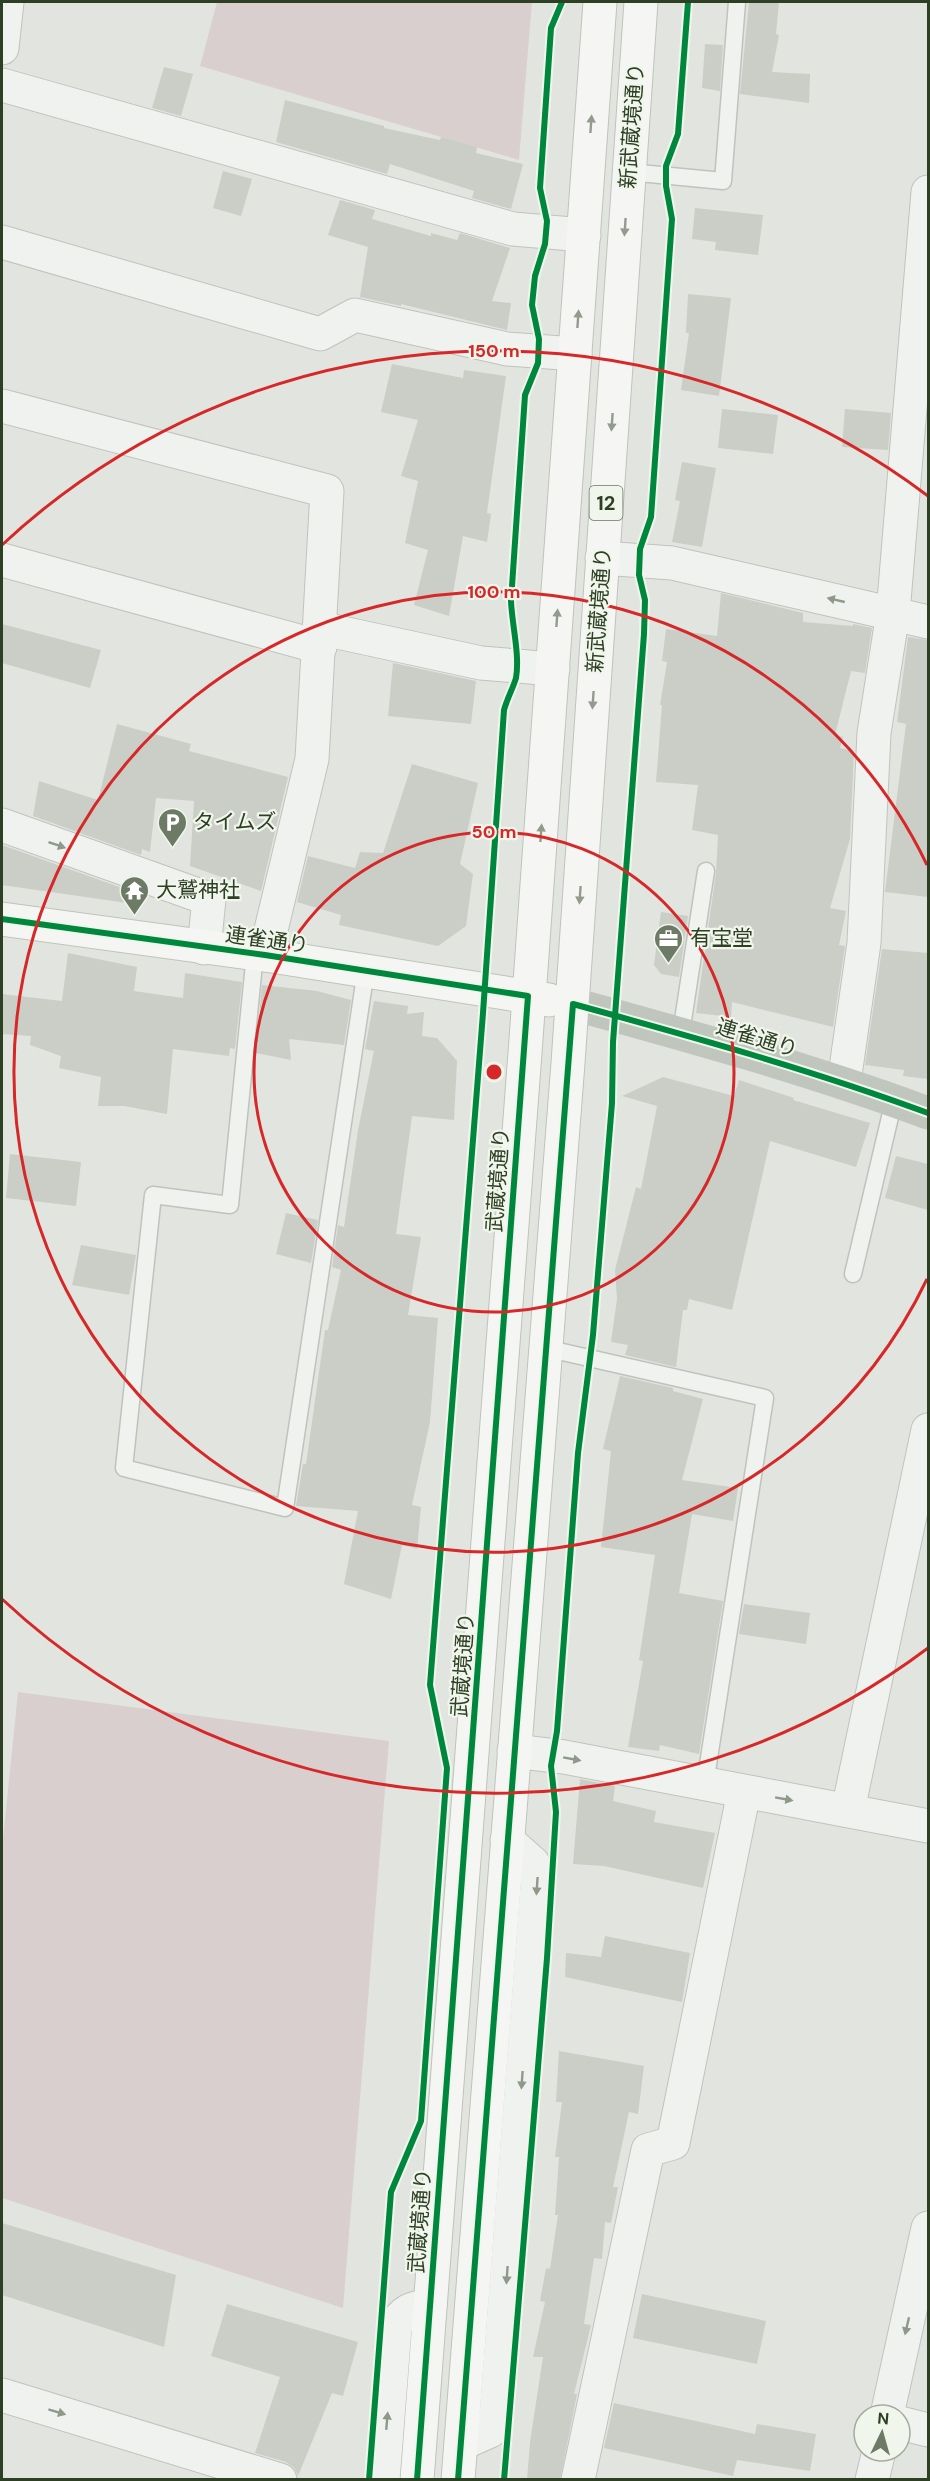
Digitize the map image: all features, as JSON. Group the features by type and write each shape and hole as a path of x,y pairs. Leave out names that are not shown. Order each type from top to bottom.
{"main road":[{"name":"新武蔵境通り","path":"528,996 600,2"},
{"name":"新武蔵境通り","path":"573,1004 641,2"},
{"name":"連雀通り","path":"2,919 366,970 573,1004 681,1033 844,1082 928,1113"},
{"name":"武蔵境通り","path":"417,2480 528,996"},
{"name":"12","path":"458,2480 573,1004"}],"street":[{"path":"2,48 7,2"},
{"path":"2,85 513,229 584,236"},
{"path":"844,1082 864,943 874,733 893,612 928,192"},
{"path":"2,242 320,334 355,315 507,349 575,354"},
{"path":"2,406 327,491 312,759 260,955"},
{"path":"603,558 672,563 893,612 928,622"},
{"path":"2,560 319,638 481,663 553,669"},
{"path":"2,825 209,899 204,948"},
{"path":"848,1810 928,1430"},
{"path":"514,1751 564,1757 928,1826"},
{"path":"578,2480 648,2150 673,2142 744,1792"},
{"path":"890,2403 923,2282 928,2228"},
{"path":"383,2480 395,2328 398,2319 405,2311 430,2305"},
{"path":"2,2395 280,2480"},
{"path":"912,2426 928,2430"},
{"path":"872,2480 876,2463"}],"lane":[{"path":"629,172 723,181 737,2"},
{"path":"681,1033 706,871"},
{"path":"260,955 230,1205 153,1195 124,1468 285,1508 366,970"},
{"path":"853,1274 894,1100"},
{"path":"545,1348 765,1398 705,1784"}],"shaded area":[{"path":"217,2 532,2 519,160 200,66"},
{"path":"18,1692 389,1741 343,2308 2,2198 2,1849"}],"building":[{"path":"749,2 779,2 776,34 779,35 772,72 810,74 809,103 740,94"},
{"path":"705,44 723,45 720,91 702,88"},
{"path":"164,67 193,74 181,116 152,108"},
{"path":"285,100 384,126 384,128 440,140 441,137 477,147 476,153 523,164 511,209 472,198 474,191 390,164 387,174 276,142"},
{"path":"223,171 252,179 241,216 213,208"},
{"path":"340,200 375,210 372,219 431,236 431,233 457,240 460,233 510,248 492,301 511,303 507,330 401,304 401,306 360,297 368,247 328,235"},
{"path":"695,208 763,215 758,255 715,250 716,242 692,239"},
{"path":"688,294 731,298 719,396 681,390 689,333 686,333"},
{"path":"392,364 463,378 464,370 506,376 487,513 491,514 487,542 463,536 449,616 414,605 428,550 405,543 418,481 401,476 418,420 381,412"},
{"path":"722,409 778,415 773,454 718,448"},
{"path":"845,409 891,413 888,450 842,447"},
{"path":"682,462 716,468 702,547 672,542 680,501 675,500"},
{"path":"721,593 803,613 803,622 853,626 853,624 872,628 865,673 851,671 835,735 843,737 840,748 854,751 850,839 830,908 846,911 839,945 845,946 833,1027 732,1002 731,1017 696,1013 716,873 718,835 692,830 698,785 656,782 662,705 660,705 667,662 662,661 666,629 717,636"},
{"path":"2,624 101,650 90,688 2,663"},
{"path":"908,637 928,640 928,897 885,892 906,724 897,722"},
{"path":"393,663 476,681 471,724 388,716"},
{"path":"117,724 191,744 189,751 288,777 261,891 190,866 194,801 156,798 150,852 142,849 141,855 33,816 39,781 98,800"},
{"path":"412,764 478,783 460,864 473,874 466,926 438,946 339,925 341,915 297,902 308,856 355,868 360,852 383,853"},
{"path":"2,845 136,893 134,904 2,885"},
{"path":"661,912 688,916 679,977 661,974 654,965"},
{"path":"882,949 928,953 928,1079 903,1076 904,1070 865,1065"},
{"path":"68,953 137,967 134,991 183,998 185,973 242,982 235,1049 230,1048 229,1056 173,1049 167,1114 124,1106 98,1106 101,1077 59,1068 61,1056 30,1045 31,1036 2,1034 2,994 62,1001"},
{"path":"262,985 317,991 351,1000 344,1045 289,1039 291,1060 256,1053"},
{"path":"374,1001 408,1006 407,1014 424,1012 422,1036 437,1038 457,1061 454,1120 412,1116 396,1234 421,1237 408,1315 438,1318 430,1422 412,1505 421,1507 417,1549 402,1545 391,1599 344,1584 358,1511 296,1506 303,1464 306,1464 325,1330 328,1330 341,1270 332,1267 338,1225 344,1227 358,1130 374,1051 365,1049"},
{"path":"663,1077 734,1096 739,1080 794,1098 793,1100 870,1123 856,1167 770,1141 732,1310 689,1299 687,1310 683,1310 676,1367 625,1355 628,1345 611,1342 617,1299 615,1270 636,1187 641,1189 657,1106 622,1096"},
{"path":"10,1154 81,1162 76,1206 6,1198"},
{"path":"896,1156 928,1164 928,1210 885,1198"},
{"path":"286,1213 318,1220 311,1263 276,1254"},
{"path":"81,1245 136,1255 129,1295 72,1285"},
{"path":"620,1376 673,1388 673,1391 703,1399 682,1480 738,1488 733,1521 692,1514 679,1593 723,1601 699,1754 660,1745 659,1751 628,1747 643,1661 639,1660 655,1555 601,1547 611,1451 603,1449"},
{"path":"744,1604 810,1613 806,1644 739,1634"},
{"path":"580,1779 615,1786 613,1801 656,1811 654,1822 715,1833 703,1888 604,1866 573,1864"},
{"path":"605,1936 690,1953 682,2002 565,1977 566,1953 601,1957"},
{"path":"559,2051 644,2066 638,2114 629,2112 613,2187 618,2187 611,2223 605,2222 602,2259 594,2258 584,2324 591,2325 574,2394 577,2394 560,2480 527,2480 530,2442 543,2357 533,2357 545,2302 540,2301 546,2268 550,2269 558,2215 555,2215 559,2157 555,2157 562,2102 556,2102"},
{"path":"2,2223 176,2275 164,2347 2,2295"},
{"path":"642,2294 766,2321 757,2364 633,2338"},
{"path":"227,2304 358,2342 343,2396 332,2393 298,2476 294,2468 286,2462 255,2453 280,2377 211,2356"},
{"path":"614,2403 755,2434 757,2424 816,2434 810,2471 737,2460 733,2476 604,2448"}],"cycle path":[{"path":"369,2480 391,2192 421,2121 447,1768 430,1685 483,1013 504,710 517,669 511,601 525,395 538,363 539,339 532,305 535,276 545,244 547,221 540,188 551,28 562,2"},
{"path":"504,2480 547,1958 556,1812 551,1766 557,1731 578,1453 593,1335 612,1103 613,1042 644,634 645,600 639,575 640,549 651,517 672,219 666,186 666,166 678,134 688,2"},
{"path":"2,919 265,955 528,996 417,2480"},
{"path":"458,2480 573,1004 796,1068 928,1113"}],"place":[{"name":"タイムズ","path":"172,848"},
{"name":"大鷲神社","path":"135,916"},
{"name":"有宝堂","path":"669,964"}]}
